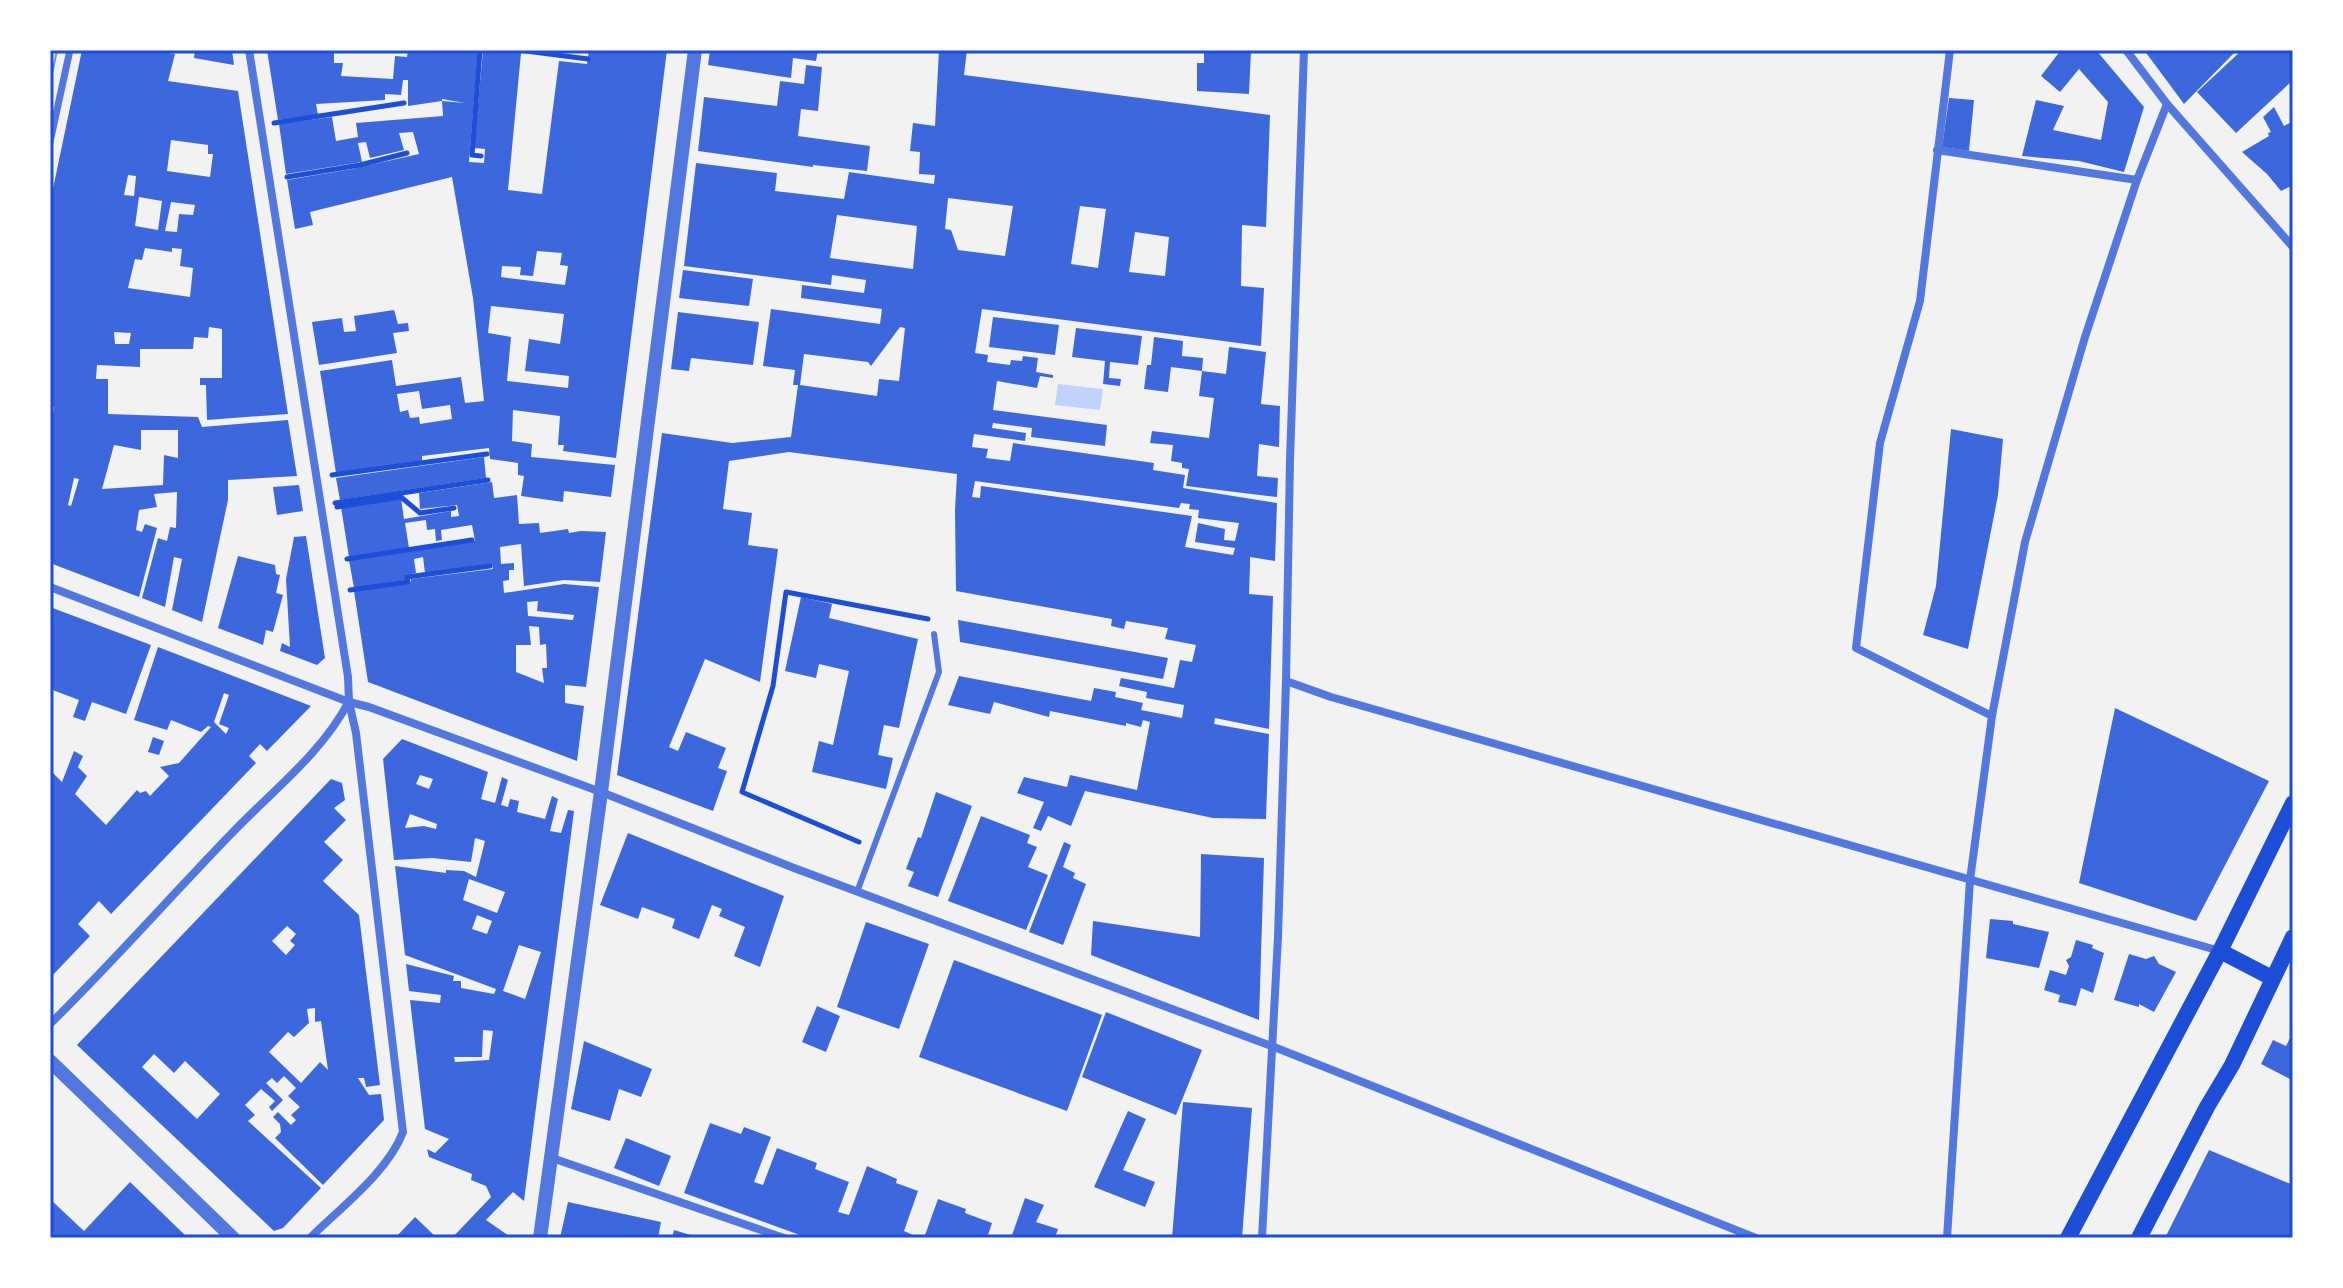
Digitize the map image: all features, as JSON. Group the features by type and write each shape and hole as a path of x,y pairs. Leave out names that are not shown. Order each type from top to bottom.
{"main road":[{"path":"2068,1238 2220,951 2293,803"},
{"path":"2139,1238 2232,1065 2293,937"},
{"path":"2220,951 2272,978"}],"street":[{"path":"50,142 70,50"},
{"path":"249,50 356,733 403,1132 385,1163 310,1238"},
{"path":"540,1238 601,792 695,50"},
{"path":"1262,1238 1274,1047 1304,50"},
{"path":"1950,50 1920,301 1880,443 1856,648 1992,716"},
{"path":"2126,50 2167,104 2293,247"},
{"path":"1947,1238 1970,880 1992,716 2025,542 2085,337 2137,180 2167,104"},
{"path":"1937,150 2137,180"},
{"path":"50,587 349,702 601,792 857,892 1274,1047 1756,1238"},
{"path":"1286,681 1331,697 2220,951"},
{"path":"50,1024 320,745 337,725 349,702"},
{"path":"50,1061 233,1238"},
{"path":"552,1158 784,1238"}],"lane":[{"path":"857,892 939,672 934,634"}],"path":[{"path":"480,50 472,155 481,156"},
{"path":"518,50 588,59"},
{"path":"261,125 404,103"},
{"path":"270,180 360,165 407,153"},
{"path":"315,478 487,454"},
{"path":"320,508 488,480"},
{"path":"320,508 401,497 420,513 454,508"},
{"path":"329,562 472,540"},
{"path":"333,592 408,582 407,577 490,566"},
{"path":"873,848 742,792 773,686 786,592 930,619 934,634"}],"water":[{"path":"1058,384 1103,389 1100,410 1055,405"}],"building":[{"path":"82,50 150,50 175,54 168,81 238,91 288,414 207,420 206,385 200,385 200,378 222,378 222,329 209,327 208,338 194,337 193,349 140,349 140,367 97,365 96,379 108,379 108,414 198,417 202,427 288,420 297,476 228,480 228,500 202,622 172,610 182,559 174,557 165,607 142,598 158,538 167,541 170,527 176,528 177,492 154,494 157,507 139,510 136,530 142,532 145,524 157,528 139,597 50,563 50,413 53,413 54,407 50,407 50,203","holes":["171,140 208,145 208,154 213,154 210,177 167,171","128,175 136,176 134,196 124,195","139,197 162,201 158,230 135,226","171,202 195,205 193,215 179,214 177,232 165,231","145,248 172,252 172,248 182,249 180,266 193,268 190,297 128,288 135,259 142,260","114,332 131,333 129,344 115,344","141,430 178,430 178,458 164,455 163,485 102,489 114,445 141,450","74,478 79,479 71,506 68,505"]},
{"path":"195,50 232,50 234,65 194,58"},
{"path":"267,50 334,50 334,63 343,63 341,76 393,79 395,56 407,57 408,50 478,50 469,162 484,163 485,149 474,148 483,50 521,53 508,190 542,194 559,61 587,64 589,50 667,50 616,458 563,451 564,445 558,445 560,416 513,410 512,441 532,444 531,457 615,465 611,497 564,491 563,502 521,496 524,476 518,475 518,463 490,459 489,448 422,456 422,461 336,473 320,371 392,360 396,386 461,377 465,403 484,401 473,298 452,177 310,212 313,225 295,229 287,180 419,154 413,132 399,133 404,150 370,158 366,142 358,143 362,162 286,174 279,124 332,117 336,141 358,137 356,123 443,116 442,101 408,106 408,80 403,80 401,95 385,94 385,100 316,104 318,115 278,120","holes":["537,251 562,253 560,265 568,266 565,285 501,277 502,266 521,267 520,275 533,276","491,306 564,314 560,344 529,339 525,371 569,376 568,388 507,381 511,337 488,333","419,391 422,409 450,405 452,419 420,424 419,417 410,418 408,410 400,412 397,394"]},
{"path":"710,50 818,50 816,61 793,58 791,78 708,65"},
{"path":"939,50 967,50 964,75 1270,115 1266,227 1242,225 1241,286 1264,288 1261,346 982,309 975,353 988,355 987,362 1010,365 1011,360 1022,361 1023,356 1038,358 1036,372 1053,375 1053,378 1040,376 1037,388 997,381 993,410 1107,425 1105,446 1031,437 1032,428 993,423 992,428 1026,433 1025,441 974,434 972,447 988,449 986,458 1010,461 1013,443 1154,463 1153,470 1185,475 1183,488 1277,503 1275,561 1250,557 1249,594 1273,596 1269,729 1215,718 1214,724 1269,734 1266,819 1213,818 1085,791 1071,826 1048,816 1041,831 1033,828 1044,802 1017,793 1024,777 1067,787 1070,775 1137,790 1150,722 1143,720 1141,727 1126,723 1126,726 1050,711 1049,717 994,702 990,714 948,705 959,676 1091,701 1094,688 1116,692 1115,697 1143,703 1141,710 1182,718 1184,705 1146,698 1147,692 1119,686 1121,678 1174,688 1180,660 1192,662 1196,645 1165,639 1168,628 1126,621 1124,629 1111,626 1112,619 956,591 957,474 789,452 729,461 723,509 752,513 748,545 778,549 760,682 705,659 669,747 678,751 686,732 726,748 718,768 727,771 713,811 617,775 662,433 732,443 791,437 798,385 793,385 795,370 763,366 771,309 880,324 882,309 801,298 802,285 864,293 866,280 832,275 831,285 684,266 696,163 777,173 775,191 844,199 849,172 934,184 935,175 919,174 920,152 910,151 913,123 935,126","holes":["948,198 1013,206 1005,256 958,250 951,230 945,229","1080,206 1106,209 1098,268 1071,264","837,215 917,226 913,269 830,258","1135,232 1169,237 1165,276 1129,272","900,327 905,328 899,381 879,379 877,396 800,385 804,354 868,362 871,366","975,481 1179,508 1181,503 1190,504 1189,509 1199,510 1198,518 1239,523 1235,541 1224,540 1225,529 1198,523 1195,542 1235,548 1233,555 1185,547 1192,516 981,486 980,498 972,497"]},
{"path":"1204,50 1251,50 1249,94 1197,91 1197,63 1204,63"},
{"path":"2061,50 2096,50 2144,107 2124,172 2079,161 2022,156 2036,100 2064,106 2053,130 2101,140 2108,102 2079,69 2060,92 2041,76"},
{"path":"2144,50 2233,50 2235,52 2184,104"},
{"path":"2242,50 2293,50 2293,80 2236,133 2197,92"},
{"path":"806,65 822,67 818,111 801,109 798,136 870,146 867,171 698,151 704,97 777,106 780,81 804,84"},
{"path":"1949,98 1974,100 1969,151 1942,147"},
{"path":"2274,107 2284,126 2293,121 2293,185 2281,191 2242,152 2269,136 2271,132 2263,117"},
{"path":"683,270 753,279 749,306 679,298"},
{"path":"394,310 398,324 408,323 409,331 393,333 397,353 319,365 312,322 342,318 344,332 356,331 354,316"},
{"path":"678,312 759,322 753,365 691,358 689,371 671,369"},
{"path":"993,317 1059,325 1055,355 989,347"},
{"path":"1076,328 1142,336 1138,365 1110,362 1109,378 1121,379 1120,386 1103,384 1105,361 1072,357"},
{"path":"1154,337 1183,341 1182,356 1203,358 1202,371 1171,367 1168,392 1144,389"},
{"path":"1229,347 1266,352 1261,404 1280,406 1279,447 1259,444 1257,476 1278,478 1277,497 1186,486 1189,469 1182,468 1182,463 1171,461 1173,445 1150,443 1152,431 1209,438 1214,398 1199,396 1202,371 1226,374"},
{"path":"1951,429 2003,439 1998,495 1968,649 1923,635 1936,586"},
{"path":"484,457 486,478 340,500 336,478"},
{"path":"492,482 494,498 517,495 519,524 539,523 540,533 568,529 569,533 606,532 600,582 564,580 524,586 521,544 500,547 501,564 514,563 514,570 509,570 509,580 503,581 504,593 564,584 599,587 586,687 565,685 565,703 584,706 577,761 368,682 354,591 411,582 411,579 493,569 492,564 425,573 423,557 414,559 416,573 406,575 406,580 354,588 349,560 475,541 472,525 441,530 442,540 436,541 435,529 427,530 426,520 405,523 409,548 349,557 341,507 401,498 404,519 451,511 451,517 459,516 457,505 420,509 419,493","holes":["538,601 537,611 574,615 573,620 528,616 527,602","529,626 539,627 540,645 546,644 547,668 542,668 544,683 516,672 516,645 531,645"]},
{"path":"299,485 303,511 277,515 273,487"},
{"path":"306,536 325,658 317,665 280,651 282,643 290,647 286,579 294,537"},
{"path":"238,556 275,565 276,574 280,575 276,593 283,595 273,632 266,630 263,645 218,628"},
{"path":"801,597 832,604 829,618 918,639 899,728 884,725 878,755 893,758 886,789 812,772 819,741 833,745 849,671 819,664 816,678 785,671"},
{"path":"50,607 151,645 126,714 92,702 85,721 73,717 79,700 50,689"},
{"path":"958,620 1168,658 1163,679 960,642"},
{"path":"158,647 311,706 267,751 260,744 249,756 256,763 111,914 99,901 78,924 90,936 50,978 50,770 62,782 74,751 83,756 78,767 87,776 75,794 106,825 137,790 140,793 146,791 150,796 169,776 160,767 179,763 211,727 201,732 171,720 167,730 134,720","holes":["224,693 229,695 219,724 229,728 226,734 214,722"]},
{"path":"2115,708 2269,781 2196,921 2079,883"},
{"path":"153,737 164,741 159,755 148,752"},
{"path":"402,739 488,772 481,799 495,803 502,777 508,780 501,805 508,807 510,799 519,801 517,812 545,819 552,796 558,799 550,831 561,833 568,810 574,811 524,1201 513,1192 486,1220 509,1236 507,1238 452,1238 491,1197 486,1186 471,1180 472,1174 429,1157 427,1149 435,1153 449,1139 425,1129 410,1000 440,1003 441,995 409,991 406,964 454,976 453,981 461,981 461,988 494,994 496,989 405,955 395,866 446,873 446,870 464,871 476,877 485,841 475,838 471,862 432,858 394,860 383,759","holes":["420,775 433,779 429,789 416,784","410,814 437,824 436,829 424,826 405,828","469,879 505,892 497,913 463,900","477,915 492,921 487,934 472,929","519,945 541,952 525,999 503,991","483,1030 493,1031 489,1060 455,1062 454,1057 482,1057"]},
{"path":"331,779 342,783 345,800 334,808 346,820 324,842 343,860 323,881 359,915 380,1085 366,1087 364,1078 358,1078 369,1095 381,1094 384,1120 323,1185 275,1138 281,1132 280,1124 273,1117 278,1112 291,1125 296,1120 291,1115 300,1107 288,1096 296,1088 284,1076 277,1083 272,1078 266,1083 283,1100 272,1111 269,1107 275,1101 261,1089 245,1105 255,1115 248,1121 321,1188 283,1228 274,1231 77,1045","holes":["287,926 296,934 290,941 295,945 286,955 272,941","315,1008 315,1022 321,1021 328,1070 320,1062 301,1083 269,1052 288,1032 294,1037 309,1023 307,1009","154,1054 174,1073 185,1061 220,1094 197,1119 142,1067"]},
{"path":"936,792 972,806 938,897 908,886 914,872 906,869 918,837 921,838"},
{"path":"981,816 1030,835 1027,843 1037,847 1028,867 1048,875 1026,930 948,901"},
{"path":"628,833 784,896 760,967 734,956 745,927 719,916 722,909 712,905 699,939 672,928 675,919 642,907 638,919 600,905"},
{"path":"1064,842 1071,845 1063,867 1075,873 1073,878 1086,884 1063,945 1029,932"},
{"path":"1201,854 1264,858 1259,1020 1091,955 1093,921 1200,937"},
{"path":"1990,919 2013,921 2013,924 2049,932 2039,968 1986,958"},
{"path":"866,922 929,944 899,1029 837,1007"},
{"path":"2076,940 2093,945 2092,948 2104,953 2093,993 2081,988 2076,1006 2058,1002 2060,995 2044,990 2050,970 2066,975 2069,966 2066,960 2071,957"},
{"path":"2129,954 2146,959 2154,956 2159,964 2176,972 2154,1012 2139,1004 2139,1007 2114,1000"},
{"path":"954,960 1102,1015 1067,1111 919,1057"},
{"path":"817,1006 840,1016 826,1052 802,1042"},
{"path":"1106,1012 1202,1050 1176,1115 1082,1077"},
{"path":"2293,1032 2293,1073 2290,1079 2261,1064 2273,1040 2286,1046"},
{"path":"584,1041 652,1069 641,1097 619,1089 610,1121 571,1109"},
{"path":"1183,1102 1252,1108 1242,1238 1172,1238"},
{"path":"1128,1111 1146,1119 1123,1170 1155,1182 1145,1207 1094,1187"},
{"path":"710,1123 741,1134 744,1127 771,1137 754,1182 763,1185 777,1148 817,1163 815,1169 849,1182 838,1212 849,1215 867,1166 897,1179 896,1183 918,1191 904,1231 920,1238 808,1238 684,1193"},
{"path":"626,1138 671,1156 659,1186 614,1168"},
{"path":"2209,1150 2293,1185 2293,1238 2165,1238"},
{"path":"130,1182 188,1238 138,1238 135,1235 133,1238 50,1238 50,1199 84,1231"},
{"path":"1025,1198 1044,1205 1036,1222 1058,1229 1055,1238 1011,1238"},
{"path":"938,1199 992,1223 987,1238 924,1238"},
{"path":"568,1202 661,1222 658,1238 560,1238"},
{"path":"415,1217 437,1238 395,1238"},
{"path":"674,1230 697,1237 697,1238 672,1238"}],"tram line":[{"path":"50,84 57,50"}]}
